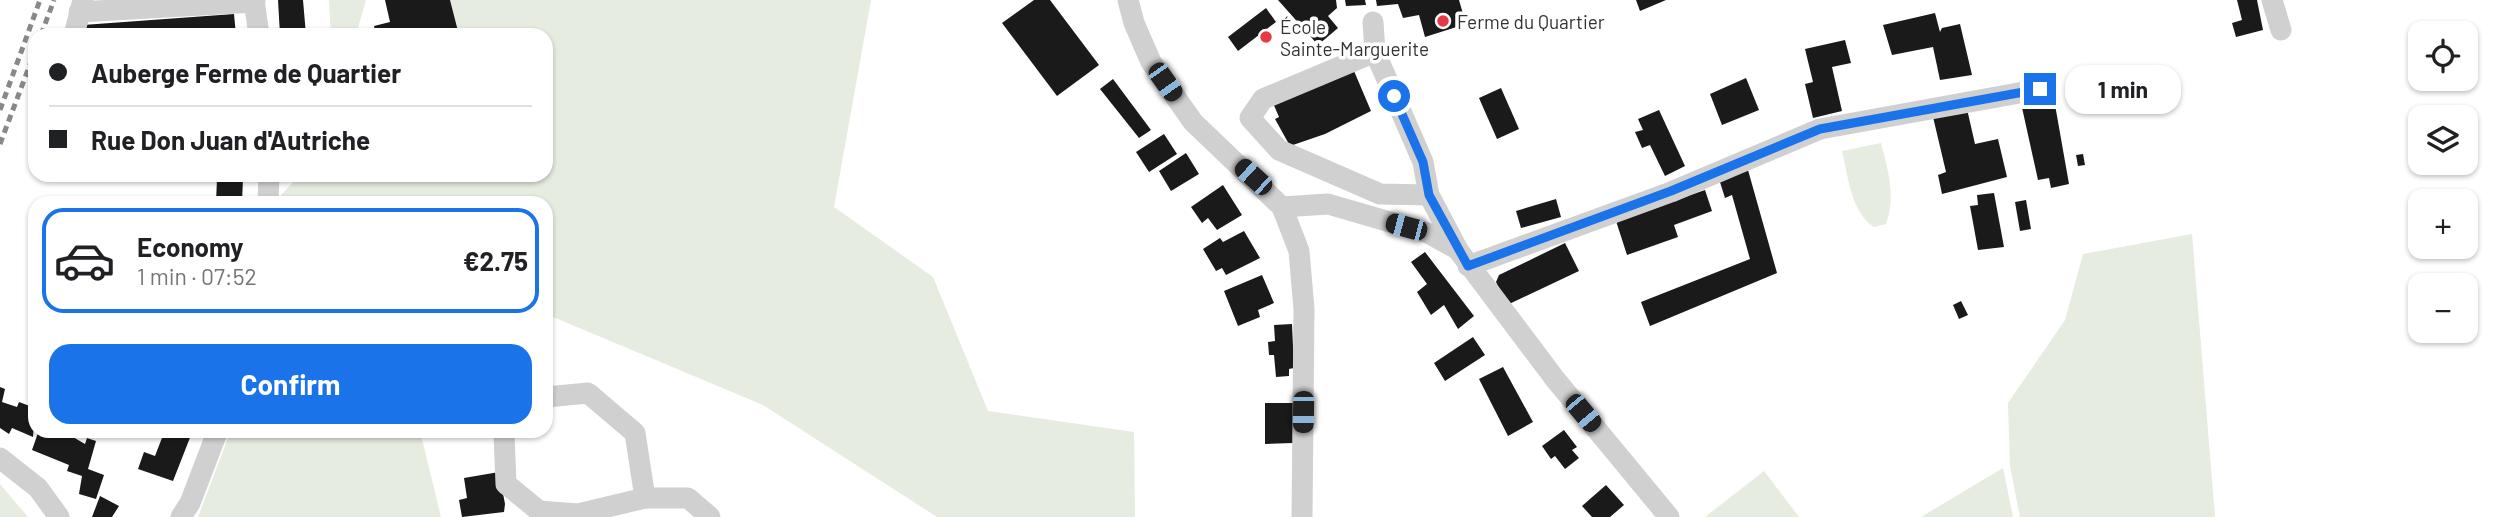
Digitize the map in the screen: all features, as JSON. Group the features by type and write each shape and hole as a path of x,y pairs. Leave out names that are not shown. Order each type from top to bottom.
{"street":[{"path":"1128,0 1134,23 1151,62 1193,122 1282,207 1300,251 1304,309 1302,517"},
{"path":"2272,0 2281,30"},
{"path":"76,28 81,6 255,1 258,28"},
{"path":"1373,22 1375,52 1423,162 1429,195 1463,258 1555,379 1669,517"},
{"path":"1375,52 1263,99 1250,118 1279,150 1354,183 1380,194 1429,195"},
{"path":"1463,258 1671,191 1820,129 2040,89"},
{"path":"1282,207 1328,204 1428,233 1463,258"},
{"path":"553,396 588,393 635,433 645,498"},
{"path":"187,512 215,438"},
{"path":"504,438 506,484 539,511 578,514 645,498 688,498 710,517"},
{"path":"0,458 38,488 59,517"}],"shaded area":[{"path":"329,0 366,0 358,28 331,28"},
{"path":"450,0 871,0 834,207 933,277 988,411 1134,432 1135,517 937,517 763,405 553,317 553,196 281,196 293,182 553,182 553,28 457,28"},
{"path":"1881,143 1890,184 1890,204 1886,224 1874,227 1855,203 1842,151"},
{"path":"2192,234 2215,517 2020,517 2010,466 2008,403 2065,320 2083,254"},
{"path":"228,438 422,438 441,517 198,517"},
{"path":"2003,468 2013,517 1921,517"},
{"path":"1764,471 1799,517 1705,517"},
{"path":"0,484 28,517 0,517"}],"building":[{"path":"278,0 303,0 305,28 280,28"},
{"path":"385,0 450,0 457,28 374,28 390,22"},
{"path":"1034,0 1050,0 1099,65 1057,96 1002,23"},
{"path":"1278,0 1336,0 1337,8 1328,16 1338,28 1318,45"},
{"path":"1345,0 1365,0 1366,5 1346,6"},
{"name":"Ferme du Quartier","path":"1376,0 1459,0 1466,24 1425,37 1419,15 1403,18 1398,4 1377,6"},
{"path":"1636,0 1666,0 1640,11"},
{"path":"2237,0 2257,0 2263,30 2236,37 2232,23 2242,20"},
{"path":"1266,8 1276,22 1238,51 1228,37"},
{"path":"1935,13 1940,32 1942,28 1960,24 1972,75 1940,80 1933,47 1892,55 1883,25"},
{"path":"234,14 235,28 83,28 83,25"},
{"path":"1845,40 1851,63 1832,67 1842,111 1813,118 1805,84 1813,82 1805,49"},
{"path":"1354,71 1371,111 1325,134 1290,146 1275,119 1279,117 1273,103"},
{"path":"2170,74 2174,102 2136,108 2132,80"},
{"path":"1746,78 1759,110 1722,125 1710,94"},
{"path":"1113,79 1151,130 1139,138 1100,89"},
{"path":"2090,80 2112,86 2108,99 2086,93"},
{"path":"1501,88 1519,129 1497,139 1479,98"},
{"path":"2054,99 2069,184 2051,188 2049,178 2038,180 2021,103"},
{"path":"1967,109 1975,144 1998,139 2007,177 1942,194 1938,175 1946,172 1933,117"},
{"path":"1659,110 1685,166 1665,176 1650,145 1642,148 1635,132 1643,130 1638,119"},
{"path":"1164,134 1177,154 1149,172 1136,152"},
{"path":"1186,153 1199,174 1171,191 1159,171"},
{"path":"2083,154 2085,165 2078,166 2076,155"},
{"path":"1748,170 1777,273 1650,326 1641,302 1750,259 1732,195 1725,198 1719,179"},
{"path":"217,182 243,182 242,196 216,196"},
{"path":"1223,185 1242,215 1217,230 1208,218 1202,223 1191,207"},
{"path":"1705,190 1712,211 1674,225 1678,237 1627,255 1616,221"},
{"path":"1994,193 2004,247 1978,250 1970,206 1978,205 1977,195"},
{"path":"1556,199 1561,217 1521,228 1516,211"},
{"path":"2026,200 2031,229 2020,231 2015,202"},
{"path":"1244,231 1260,258 1226,275 1222,268 1216,271 1203,249 1220,238 1223,242"},
{"path":"1565,243 1579,271 1507,305 1496,282 1499,275"},
{"path":"1425,252 1474,316 1458,329 1444,305 1431,315 1417,292 1427,284 1411,262"},
{"path":"1262,275 1274,303 1258,310 1260,317 1238,326 1224,291"},
{"path":"1961,301 1968,315 1959,319 1953,305"},
{"path":"1292,324 1294,368 1289,369 1289,376 1276,377 1274,355 1269,355 1268,342 1275,341 1274,325"},
{"path":"1473,337 1485,355 1445,381 1434,363"},
{"path":"1503,367 1533,422 1508,436 1479,379"},
{"path":"0,387 5,389 2,402 17,407 19,402 28,405 28,435 12,428 9,434 0,428"},
{"path":"1265,403 1293,403 1293,443 1265,444"},
{"path":"1564,430 1577,447 1572,450 1579,458 1565,469 1555,456 1551,459 1542,446"},
{"path":"36,438 75,438 85,444 87,438 96,441 88,469 104,475 96,499 79,494 82,476 67,471 69,465 32,450"},
{"path":"162,438 190,438 173,481 138,469 144,452 155,456"},
{"path":"499,472 504,512 462,517 459,500 467,498 464,478"},
{"path":"1606,485 1624,505 1610,517 1592,517 1582,506"},
{"path":"100,496 119,506 112,517 92,517"}],"railway":[{"path":"30,28 40,0"},
{"path":"44,28 54,0"},
{"path":"0,110 28,33"},
{"path":"0,144 28,70"}],"place":[{"name":"Ferme du Quartier","path":"1443,21"},
{"name":"École Sainte-Marguerite","path":"1266,37"}],"route":[{"path":"1394,96 1423,162 1429,195 1468,266 1671,191 1820,129 2040,89"}]}
